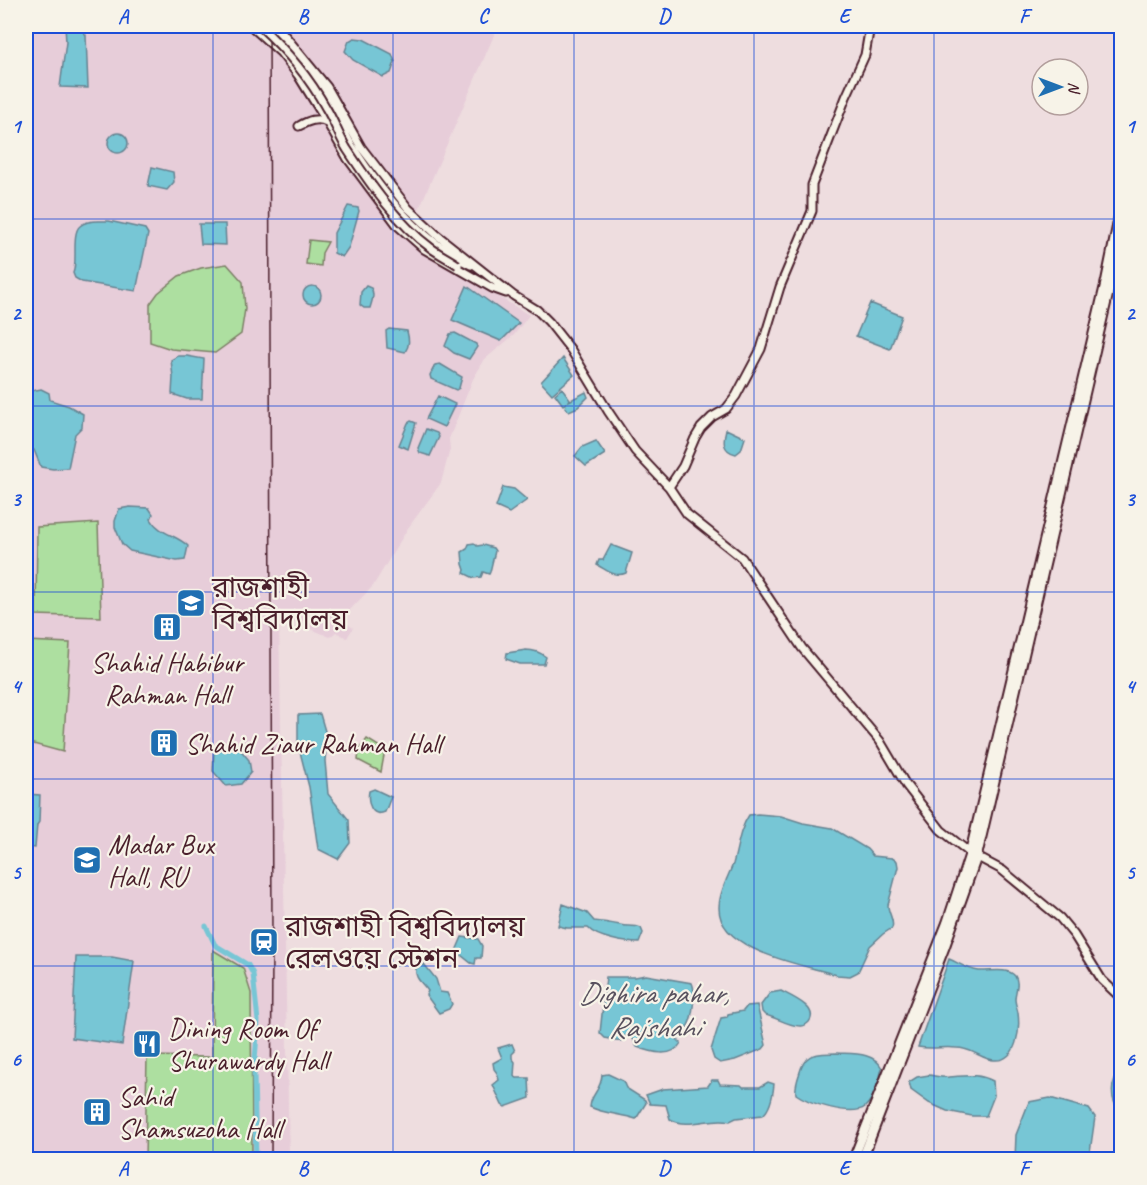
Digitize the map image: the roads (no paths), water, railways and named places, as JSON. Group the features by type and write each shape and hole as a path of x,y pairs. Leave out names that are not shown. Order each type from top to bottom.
{"main road":[{"path":"251,26 281,53 298,75 348,159 398,226 424,249 492,288 514,296"},
{"path":"260,26 279,43 302,70 326,108 346,147 405,224 430,247 460,263 479,269"},
{"path":"269,26 307,67 332,105 351,144 381,186 409,220 473,276"},
{"path":"277,26 327,87 361,147 408,208 479,269 514,296 537,310 549,322 571,350 635,451 669,487 687,514 742,558 802,648 880,741 919,802 941,830 974,854 1002,870 1060,918 1074,934 1102,980 1122,999"},
{"path":"669,487 683,466 701,428 712,417 726,409 736,396 761,349 780,287 812,211 812,185 865,55 870,26"},
{"path":"299,126 307,121 327,122"},
{"path":"853,1160 974,854 1106,281 1122,202"},
{"path":"862,1160 945,946 974,854 1122,230"}],"water":[{"path":"65,26 80,26 86,35 88,88 60,87 66,42"},
{"path":"354,38 363,39 392,54 395,62 391,73 383,77 353,60 345,51 349,41"},
{"path":"118,133 125,136 128,143 125,150 118,153 111,150 108,143 111,136"},
{"path":"152,167 173,172 174,182 167,190 148,186"},
{"path":"348,206 358,208 359,211 349,247 342,257 334,253 334,233"},
{"path":"109,221 145,229 148,234 136,291 82,282 75,278 73,273 77,230 84,224"},
{"path":"199,224 225,224 226,245 201,244"},
{"path":"308,286 316,286 321,291 319,302 308,304 303,299 303,291"},
{"path":"366,286 371,288 373,293 370,308 360,305 361,292"},
{"path":"467,286 519,323 501,341 452,320"},
{"path":"870,303 902,316 890,349 856,336"},
{"path":"389,329 407,331 409,342 405,352 387,348 386,331"},
{"path":"455,333 476,344 477,347 469,359 454,353 445,346 450,334"},
{"path":"178,356 204,359 202,399 187,399 172,394 171,360"},
{"path":"563,358 574,375 552,394 541,382"},
{"path":"440,364 462,377 459,388 456,390 431,379 430,375 435,365"},
{"path":"562,388 570,399 569,401 586,392 588,397 578,407 569,411 565,408 566,403 563,405 555,394"},
{"path":"41,389 49,393 50,400 69,406 83,414 82,427 75,434 68,468 41,467 34,450 28,447 26,450 26,392"},
{"path":"438,396 455,404 444,427 426,419"},
{"path":"411,421 416,423 408,449 399,445"},
{"path":"426,429 437,433 439,437 430,456 420,453 418,448"},
{"path":"726,429 745,438 741,450 736,454 726,448 724,438"},
{"path":"596,441 605,454 586,466 575,456 582,447"},
{"path":"503,487 514,489 527,500 509,513 496,507"},
{"path":"149,508 153,514 151,519 154,524 188,546 185,560 177,561 130,551 122,544 115,521 119,509"},
{"path":"474,543 477,546 493,548 495,551 489,574 483,572 481,577 474,578 464,573 462,552 469,544"},
{"path":"611,545 632,553 626,573 615,574 597,565 599,560 603,560"},
{"path":"532,650 546,657 544,664 520,664 506,659 507,653"},
{"path":"320,714 327,738 325,761 328,794 349,820 350,843 338,859 318,849 309,787 298,744 298,715"},
{"path":"238,747 249,760 251,772 241,784 226,786 213,771 214,751"},
{"path":"374,789 391,797 385,812 376,813 371,808 369,791"},
{"path":"26,794 40,795 35,848 26,847"},
{"path":"749,815 781,816 832,828 867,849 873,856 892,858 897,861 898,867 888,905 893,922 892,928 870,946 858,972 850,976 837,975 766,954 733,936 723,923 719,908 720,897 746,821"},
{"path":"563,904 587,913 594,921 641,928 643,933 639,943 605,937 588,928 558,926"},
{"path":"462,937 478,939 482,946 481,958 476,958 475,964 456,951"},
{"path":"76,957 112,957 134,961 122,1045 72,1038"},
{"path":"949,959 967,968 1003,971 1015,976 1017,987 1015,999 1019,1019 1018,1035 1013,1050 1008,1056 991,1060 958,1048 918,1047"},
{"path":"424,964 436,979 440,992 447,993 452,1004 449,1009 439,1013 426,995 428,991 416,972 416,968"},
{"name":"Dighira pahar, Rajshahi","path":"646,975 692,983 694,998 691,1018 677,1039 681,1043 667,1053 637,1047 630,1036 624,1036 621,1041 605,1038 600,1033 606,977"},
{"path":"781,991 797,999 811,1012 807,1024 792,1025 762,1012 761,1005 770,993"},
{"path":"757,1005 766,1045 763,1049 735,1060 720,1063 714,1059 711,1050 721,1018 743,1011 747,1006"},
{"path":"512,1044 515,1051 512,1054 515,1062 514,1076 529,1078 530,1098 505,1107 493,1085 499,1080 493,1063 502,1058 498,1048"},
{"path":"817,1054 868,1056 882,1068 874,1094 865,1107 859,1110 841,1110 820,1105 796,1094 796,1084 801,1067 808,1058"},
{"path":"1121,1070 1121,1112 1114,1102 1112,1091"},
{"path":"608,1074 623,1081 626,1088 645,1100 646,1103 636,1119 590,1107 602,1075"},
{"path":"977,1076 993,1081 994,1096 986,1116 947,1111 929,1103 911,1090 909,1082 917,1077"},
{"path":"712,1080 718,1080 720,1084 743,1087 760,1087 768,1082 774,1084 770,1105 763,1115 736,1118 730,1121 685,1123 670,1119 666,1105 650,1104 646,1095 663,1089 708,1086"},
{"path":"1050,1098 1089,1109 1095,1117 1089,1159 1015,1159 1016,1135 1029,1102"}],"waterway":[{"path":"206,926 215,945 248,965 253,974 258,1021 254,1073 256,1160"}],"railway":[{"path":"269,26 271,1160"}],"place":[{"name":"রাজশাহী বিশ্ববিদ্যালয়","path":"191,603"},
{"name":"Shahid Habibur Rahman Hall","path":"167,627"},
{"name":"Shahid Ziaur Rahman Hall","path":"164,743"},
{"name":"Madar Bux Hall, RU","path":"87,860"},
{"name":"রাজশাহী বিশ্ববিদ্যালয় রেলওয়ে স্টেশন","path":"264,942"},
{"name":"Dining Room Of Shurawardy Hall","path":"147,1044"},
{"name":"Sahid Shamsuzoha Hall","path":"97,1112"}]}
